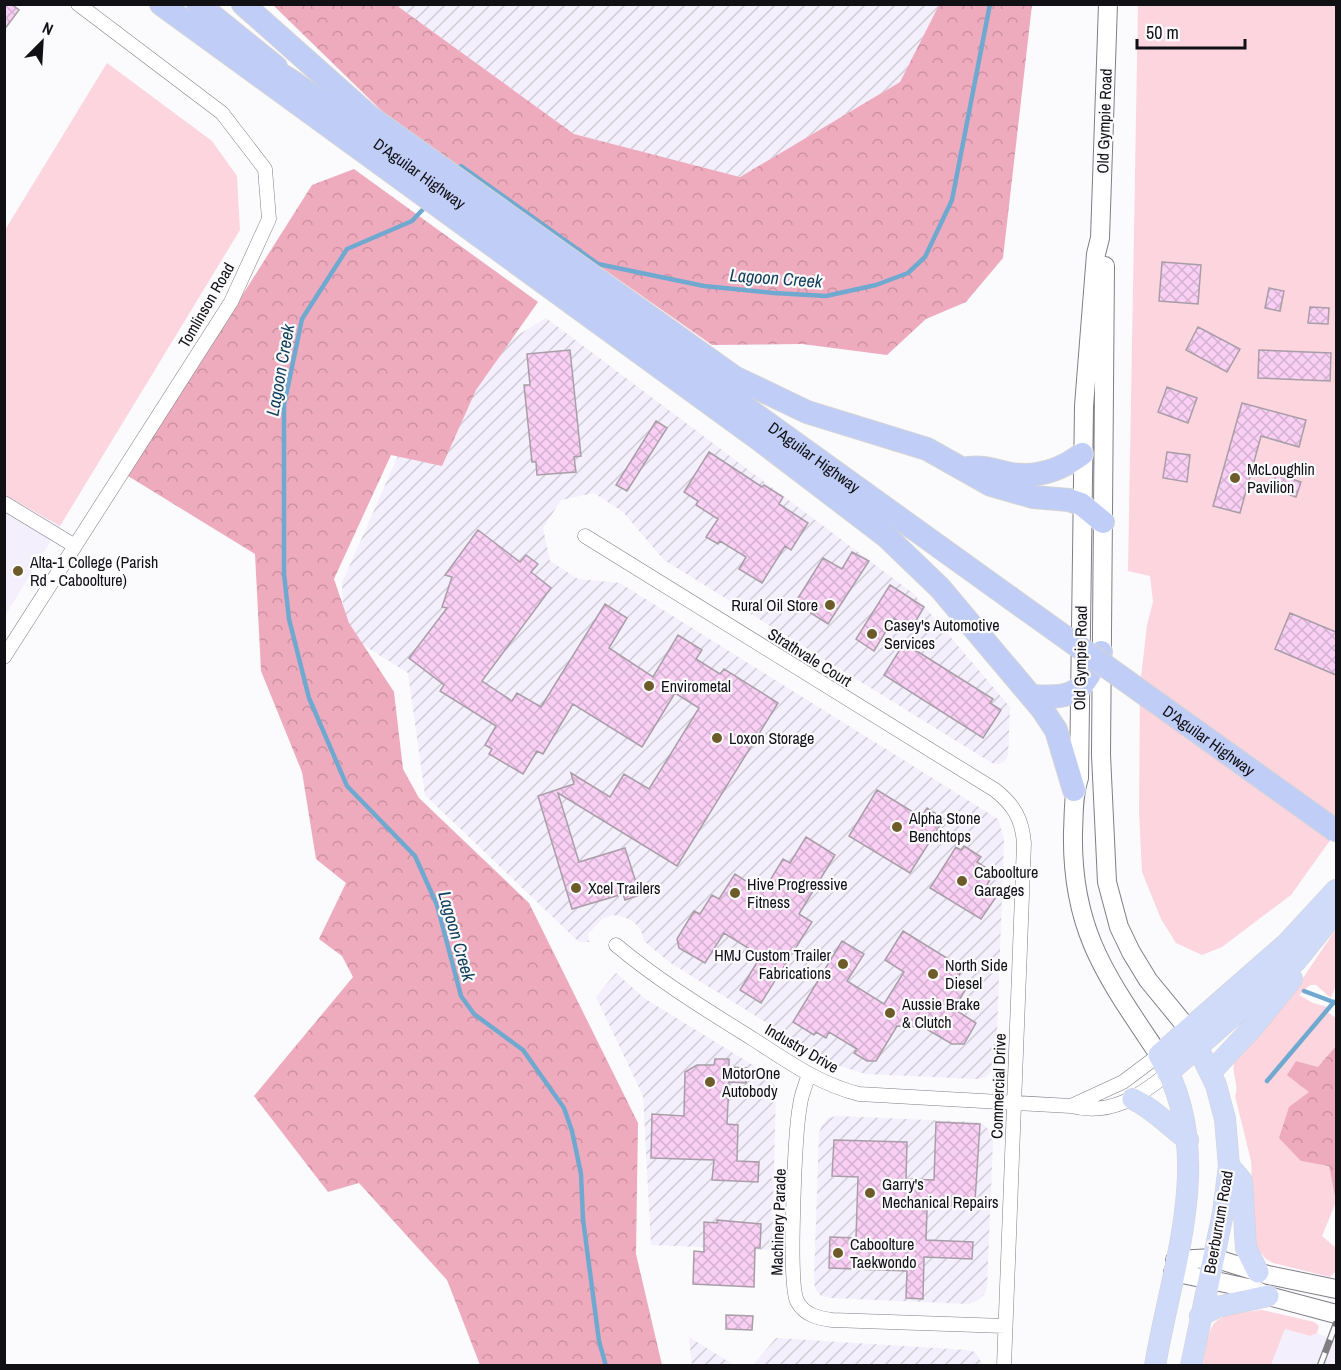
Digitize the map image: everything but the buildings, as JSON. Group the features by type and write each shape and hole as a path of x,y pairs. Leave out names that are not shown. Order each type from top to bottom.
{"highway":[{"path":"161,4 377,163 672,365 913,560 1032,696 1056,730 1074,790"},
{"name":"D'Aguilar Highway","path":"180,4 400,159 672,365 1009,597 1336,831"},
{"name":"D'Aguilar Highway","path":"198,4 293,82"},
{"path":"243,4 342,93 704,358 781,401 807,412 912,443 965,469 991,485 1011,492 1033,497 1069,500 1081,504 1103,522"},
{"path":"965,469 982,466 1011,474 1044,473 1058,470 1082,454"},
{"path":"1032,696 1067,696 1079,689 1101,652"}],"main road":[{"name":"Old Gympie Road","path":"1108,4 1100,238 1096,254 1087,354 1082,454 1079,778 1074,790 1073,870 1082,919 1099,964 1163,1064"},
{"name":"Old Gympie Road","path":"1100,238 1105,255 1101,755 1107,882 1119,927 1140,968 1193,1039"},
{"path":"1193,1039 1336,890"},
{"path":"1163,1064 1296,961 1325,925 1336,897"},
{"path":"1210,1072 1254,1026 1292,979 1296,961"},
{"name":"Beerburrum Road","path":"1191,1365 1214,1258 1229,1166 1225,1119 1210,1072 1193,1039"},
{"name":"Beerburrum Road","path":"1155,1365 1188,1193 1188,1140 1183,1113 1163,1064"},
{"path":"1133,1099 1154,1111 1167,1125 1188,1140"},
{"path":"1229,1166 1242,1181 1246,1248 1258,1272"},
{"path":"1174,1266 1214,1258 1258,1272 1336,1289"},
{"path":"1174,1266 1208,1280 1253,1289 1268,1296 1336,1314"},
{"path":"1200,1316 1217,1307 1268,1296"}],"street":[{"name":"Tomlinson Road","path":"4,657 231,302 269,219 265,169 222,113 78,4"},
{"path":"4,503 75,546"},
{"name":"Strathvale Court","path":"585,536 995,790 1015,808"},
{"name":"Commercial Drive","path":"1004,1365 1024,843 1023,831 1015,808"},
{"name":"Industry Drive","path":"616,945 663,983 809,1074 843,1090 869,1095 1015,1102 1071,1106 1087,1110 1133,1099 1163,1064"},
{"name":"Industry Drive","path":"1071,1106 1163,1064"},
{"name":"Machinery Parade","path":"809,1074 799,1115 793,1266 795,1295 802,1309 810,1315 832,1320 1005,1326"}],"shaded area":[{"path":"396,5 939,5 900,82 740,177 574,134"},
{"path":"1138,5 1336,5 1336,832 1291,895 1222,947 1202,955 1176,943 1161,919 1142,872 1139,812 1140,686 1147,625 1153,602 1150,576 1128,571"},
{"path":"107,63 212,141 237,176 240,230 60,526 5,495 5,230"},
{"path":"546,318 914,594 1010,707 1008,755 1005,761 999,764 992,763 664,560 623,512 594,493 561,500 543,528 550,561 578,579 620,583 998,819 1004,839 996,1060 993,1070 986,1077 977,1079 866,1074 833,1064 669,962 644,941 641,930 634,922 624,917 613,915 602,919 588,934 589,942 579,942 425,795 408,673 344,633 342,583 401,449 508,341"},
{"name":"Alta-1 College (Parish Rd - Caboolture)","path":"5,495 60,526 5,616"},
{"path":"1336,929 1336,985 1331,998 1316,985 1310,985 1299,995 1313,1003 1328,1007 1326,1011 1336,1018 1336,1046 1318,1068 1296,1061 1310,1092 1301,1161 1329,1165 1336,1202 1322,1236 1336,1248 1336,1271 1330,1277 1273,1263 1266,1259 1255,1246 1251,1161 1235,1096 1234,1065 1235,1060 1301,981"},
{"path":"616,973 644,998 764,1072 776,1087 772,1250 651,1245 643,1096 596,997"},
{"path":"837,1116 976,1122 983,1124 990,1131 993,1140 987,1286 984,1295 977,1301 969,1304 821,1296 815,1288 814,1279 819,1133 828,1118"},
{"path":"1262,1310 1314,1322 1319,1326 1317,1333 1310,1336 1285,1329 1271,1365 1203,1366 1208,1337 1216,1321 1232,1314"},
{"path":"1285,1329 1310,1336 1317,1333 1336,1341 1336,1365 1271,1366"},
{"path":"689,1337 734,1365 692,1365"},
{"path":"776,1338 966,1350 975,1352 983,1365 753,1365"}],"green space":[{"path":"273,5 396,5 574,134 740,177 900,82 939,5 1032,5 1003,258 966,302 926,319 887,355 802,344 712,345 391,120"},
{"path":"354,169 538,302 476,390 442,466 391,455 334,579 349,623 394,692 403,769 419,798 529,903 638,1123 636,1254 662,1365 480,1365 447,1280 359,1183 328,1192 254,1096 353,977 342,956 319,939 346,883 316,859 302,772 261,671 255,554 128,476 312,185"},
{"path":"1336,1046 1336,1202 1329,1166 1301,1161 1279,1138 1289,1107 1309,1092 1287,1075 1296,1061 1318,1067"}],"waterway":[{"name":"Lagoon Creek","path":"456,171 461,166 598,264 704,286 774,293 826,296 876,285 908,273 925,257 952,200 990,4"},
{"name":"Lagoon Creek","path":"427,205 412,221 347,249 302,319 284,405 284,574 289,619 309,698 347,786 415,856 437,905 461,996 474,1014 523,1050 564,1108 572,1131 581,1174 583,1219 599,1341 606,1366"},
{"path":"1304,991 1336,1003"},
{"path":"1267,1081 1334,1002"}],"railway":[{"path":"1320,1366 1336,1324"}],"place":[{"name":"McLoughlin Pavilion","path":"1235,478"},
{"name":"Alta-1 College (Parish Rd - Caboolture)","path":"18,571"},
{"name":"Rural Oil Store","path":"830,605"},
{"name":"Casey's Automotive Services","path":"872,634"},
{"name":"Envirometal","path":"649,686"},
{"name":"Loxon Storage","path":"717,738"},
{"name":"Alpha Stone Benchtops","path":"897,827"},
{"name":"Caboolture Garages","path":"962,881"},
{"name":"Xcel Trailers","path":"576,888"},
{"name":"Hive Progressive Fitness","path":"735,893"},
{"name":"HMJ Custom Trailer Fabrications","path":"843,964"},
{"name":"North Side Diesel","path":"933,974"},
{"name":"Aussie Brake & Clutch","path":"890,1013"},
{"name":"MotorOne Autobody","path":"710,1082"},
{"name":"Garry's Mechanical Repairs","path":"870,1193"},
{"name":"Caboolture Taekwondo","path":"838,1253"}]}
